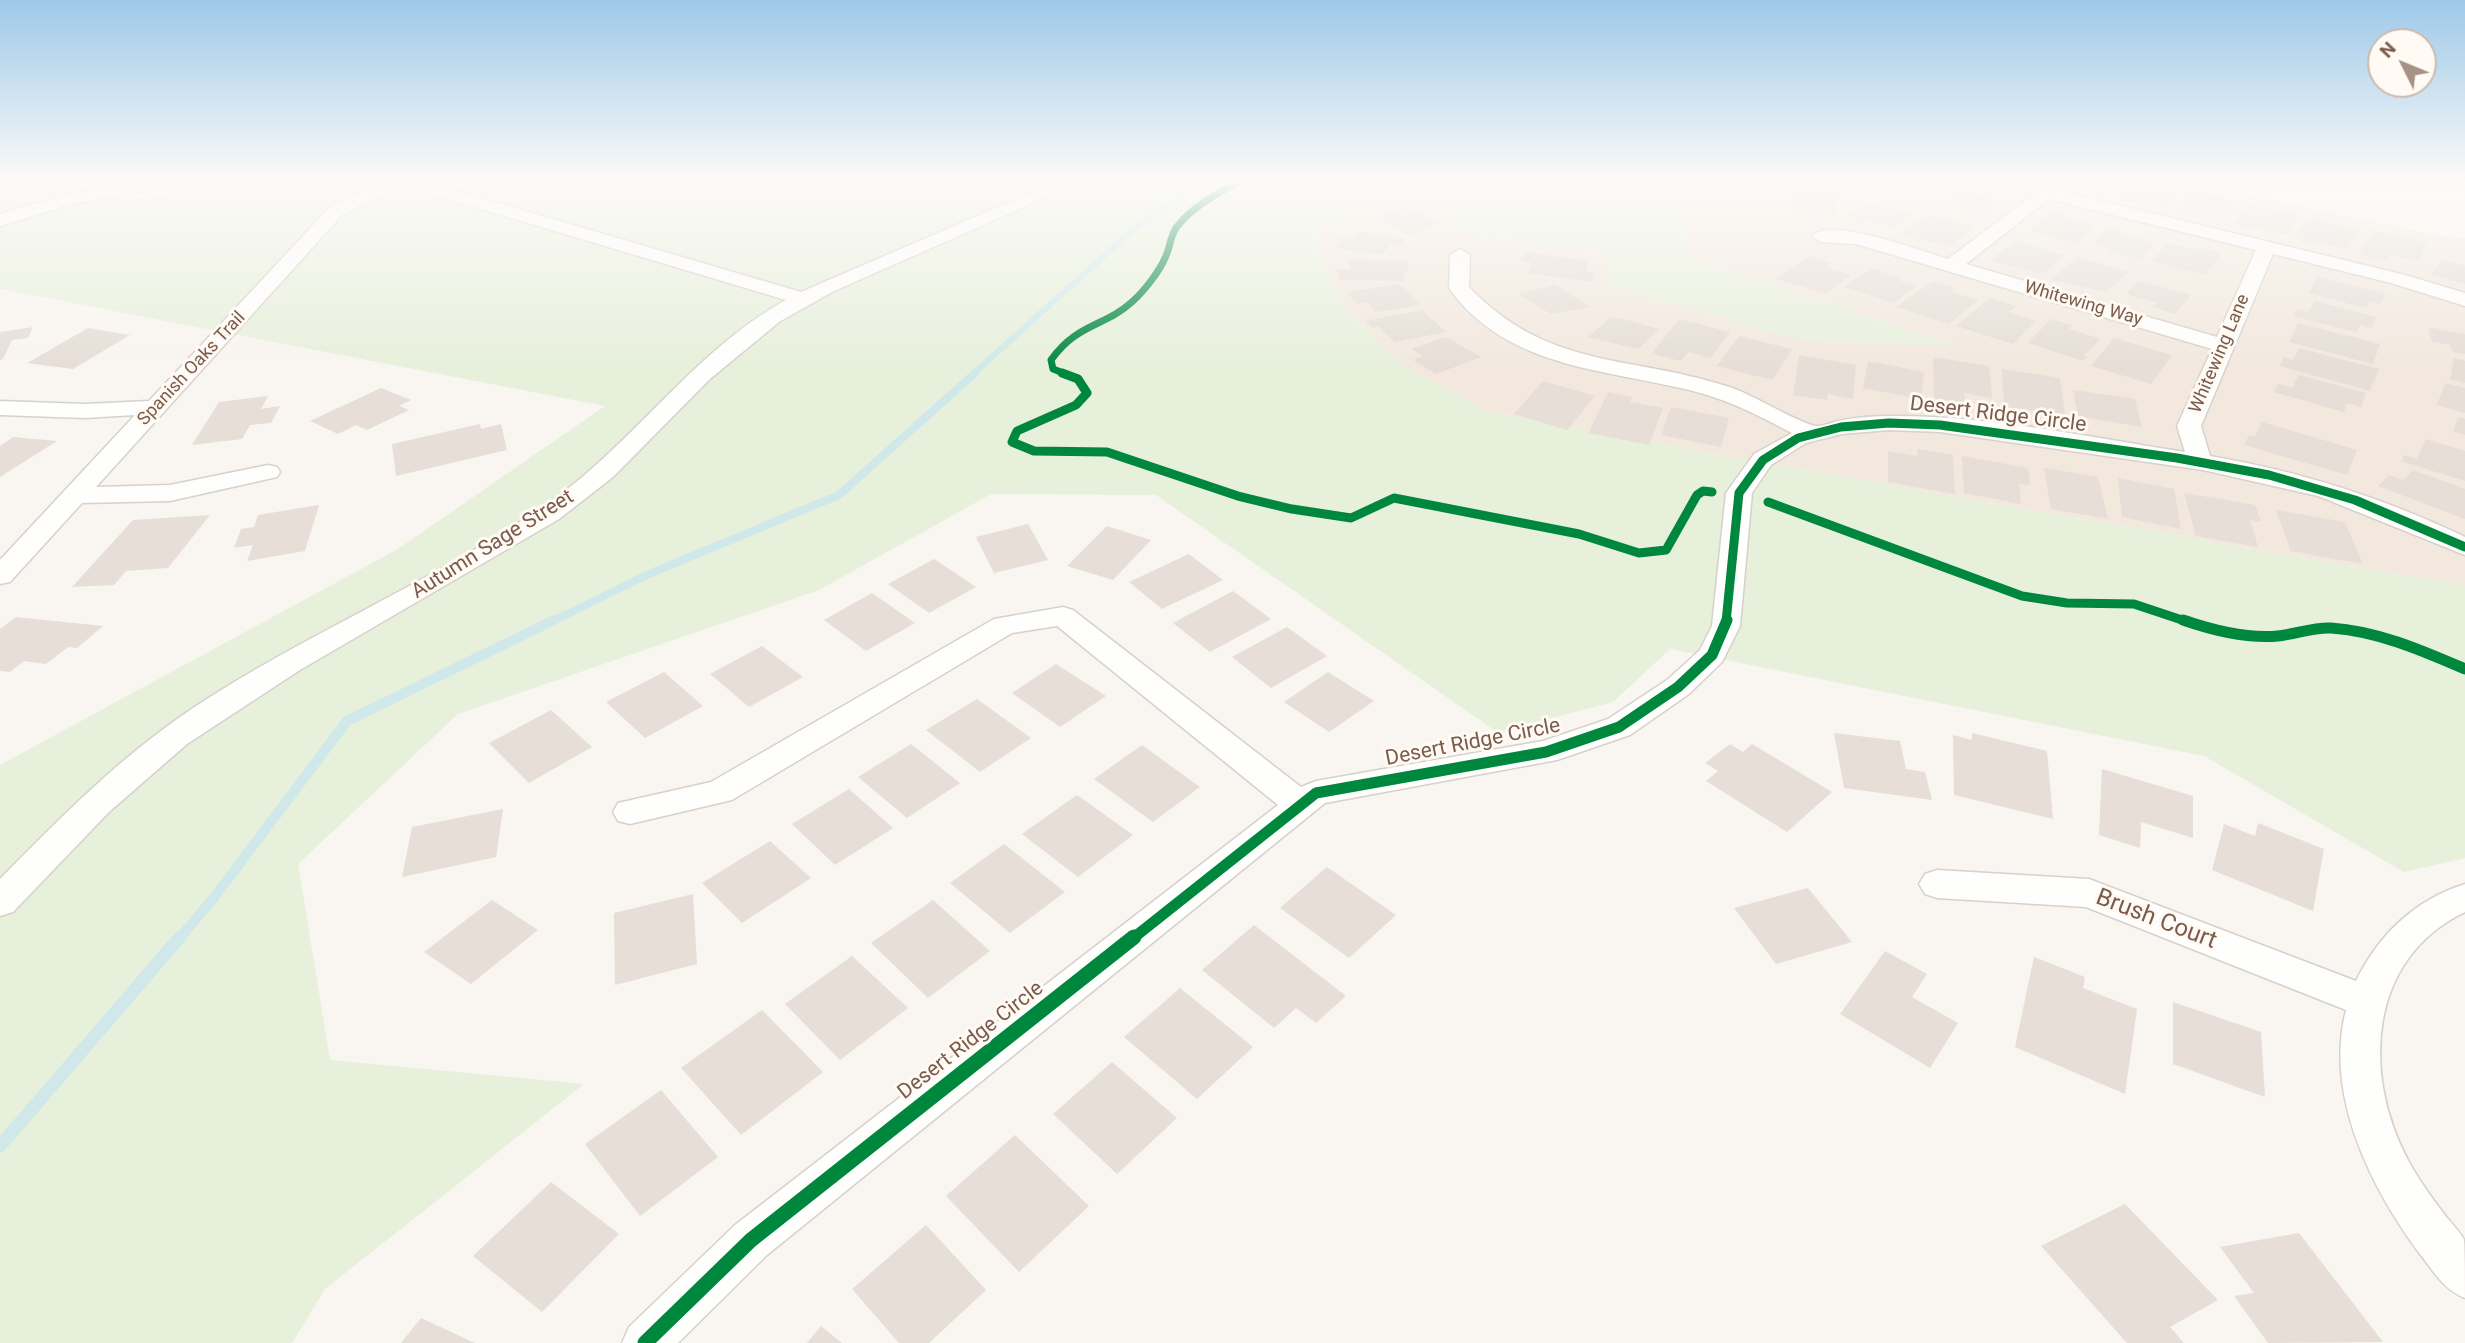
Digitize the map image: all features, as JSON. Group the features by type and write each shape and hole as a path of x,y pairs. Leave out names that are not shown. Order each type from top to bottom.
{"street":[{"name":"Spanish Oaks Trail","path":"0,576 78,495 307,243"},
{"path":"612,243 800,298"},
{"name":"Autumn Sage Street","path":"0,902 104,796 152,755 256,682 436,582 554,512 586,487 711,366 754,330 800,298 929,243"},
{"name":"Whitewing Way","path":"1873,243 2222,345"},
{"path":"1951,266 1981,243"},
{"path":"2249,243 2398,279 2465,300"},
{"name":"Whitewing Lane","path":"2200,463 2189,426 2222,345 2267,247"},
{"path":"1460,255 1459,288 1483,316 1528,345 1595,367 1728,394 1813,434"},
{"path":"0,408 85,411 157,407"},
{"name":"Desert Ridge Circle","path":"645,1343 751,1240 1316,793 1546,752 1619,727 1678,687 1712,655 1726,626 1739,493 1747,475 1760,460 1781,446 1813,434 1852,425 1939,423 2240,469 2346,498 2465,547"},
{"path":"78,495 170,493 268,472"},
{"path":"629,812 720,792 1004,625 1063,616 1301,805"},
{"name":"Brush Court","path":"1937,884 2089,893 2366,1001"},
{"path":"2465,898 2420,923 2384,959 2366,1001 2360,1049 2365,1101 2388,1164 2433,1235 2465,1276"}],"shaded area":[{"path":"1319,243 1535,243 1610,252 1608,284 1960,346 1689,259 1687,243 2465,243 2465,586 1725,456 1487,411 1404,366 1347,311 1320,259"}],"green space":[{"path":"0,243 1319,243 1320,259 1347,311 1404,366 1487,411 1725,456 2465,586 2465,858 2404,872 2204,756 1670,649 1613,702 1497,732 1156,495 991,494 819,590 458,714 298,864 330,1060 584,1084 325,1289 292,1343 0,1343 0,765 398,549 605,406 0,289"},
{"path":"1535,243 1687,243 1689,259 1963,347 1799,340 1608,285 1610,252"}],"building":[{"path":"1338,243 1403,243 1400,246 1390,244 1382,255 1334,248"},
{"path":"1935,243 1954,243 1950,246"},
{"path":"2013,243 2065,255 2043,274 1989,261"},
{"path":"2093,243 2155,243 2140,259 2108,251 2111,248"},
{"path":"2167,243 2222,253 2205,275 2152,262"},
{"path":"2314,243 2352,243 2348,249"},
{"path":"2366,243 2427,243 2418,261 2391,255 2388,261 2359,254"},
{"path":"1525,252 1589,261 1586,271 1595,272 1592,282 1528,273 1532,262 1521,261"},
{"path":"1810,256 1831,263 1826,267 1852,275 1826,293 1774,279"},
{"path":"2077,257 2129,272 2107,292 2051,280"},
{"path":"1349,260 1407,261 1409,272 1404,272 1405,281 1339,280 1337,269 1350,269"},
{"path":"2442,260 2465,266 2465,284 2431,275"},
{"path":"1871,268 1917,286 1894,303 1844,287"},
{"path":"2318,277 2386,294 2380,304 2370,301 2366,308 2308,293"},
{"path":"1933,281 1956,288 1951,292 1979,300 1948,324 1896,307"},
{"path":"2138,281 2191,295 2175,314 2153,307 2157,303 2126,294"},
{"path":"1400,284 1420,305 1376,312 1368,302 1358,304 1347,292"},
{"path":"1555,285 1591,307 1551,314 1518,294"},
{"path":"1990,298 2017,306 2009,312 2036,321 2013,344 1956,326"},
{"path":"2315,301 2377,317 2371,328 2360,325 2356,332 2293,316 2297,309 2308,312"},
{"path":"1422,310 1446,332 1395,342 1378,326 1372,328 1365,321"},
{"path":"1611,317 1659,329 1638,349 1588,337"},
{"path":"1679,319 1730,332 1711,358 1688,352 1681,361 1652,354"},
{"path":"2051,319 2072,325 2069,329 2101,339 2084,355 2088,356 2083,361 2028,343"},
{"path":"2298,323 2380,344 2373,364 2289,342"},
{"path":"33,327 28,338 12,340 0,360 0,332"},
{"path":"2428,327 2465,334 2465,354 2453,352 2450,345 2432,342"},
{"path":"88,328 130,335 73,369 27,363"},
{"path":"1739,336 1792,349 1772,380 1717,366"},
{"path":"1446,337 1481,357 1436,374 1413,360 1423,356 1411,349"},
{"path":"2114,338 2172,355 2151,384 2091,366"},
{"path":"2299,348 2379,369 2370,391 2280,366 2284,357 2293,360"},
{"path":"1799,355 1856,365 1853,399 1828,394 1827,400 1793,395"},
{"path":"1933,357 1989,366 1992,398 1964,393 1965,404 1934,398"},
{"path":"2454,358 2465,361 2465,383 2450,379"},
{"path":"1868,361 1924,372 1921,399 1863,388"},
{"path":"2002,369 2060,378 2065,414 2004,407"},
{"path":"2299,375 2366,393 2361,407 2347,403 2344,412 2274,392 2278,384 2292,388"},
{"path":"1543,381 1595,396 1567,430 1514,414"},
{"path":"2445,383 2465,388 2465,413 2437,405"},
{"path":"381,388 411,400 399,406 409,410 367,430 356,425 338,434 310,421"},
{"path":"2073,390 2135,399 2142,427 2078,416"},
{"path":"1608,392 1632,397 1630,402 1663,408 1649,445 1589,433"},
{"path":"268,396 261,409 280,406 271,423 250,425 242,439 192,445 219,402"},
{"path":"1671,407 1729,418 1721,447 1661,435"},
{"path":"2458,417 2465,419 2465,435 2453,432"},
{"path":"2262,422 2357,450 2347,475 2244,445 2249,435 2255,437"},
{"path":"480,424 481,429 501,424 507,450 396,476 392,444"},
{"path":"13,437 57,441 0,477 0,446"},
{"path":"2426,439 2465,451 2465,481 2401,461 2404,455 2417,459"},
{"path":"1918,449 1953,455 1955,494 1888,482 1888,451 1917,456"},
{"path":"1962,456 2028,468 2030,485 2019,484 2021,504 1964,493"},
{"path":"2044,468 2098,477 2108,519 2051,509"},
{"path":"2413,470 2465,489 2465,519 2378,486 2389,475 2403,480"},
{"path":"2118,478 2174,489 2181,529 2122,517"},
{"path":"2184,493 2255,505 2261,522 2250,520 2258,547 2196,536"},
{"path":"319,505 305,551 247,561 253,545 234,548 241,529 254,527 258,515"},
{"path":"2276,510 2345,522 2363,564 2291,551"},
{"path":"210,515 168,568 126,571 114,585 72,587 133,520"},
{"path":"1028,524 1048,560 994,573 976,537"},
{"path":"1107,526 1151,540 1113,580 1067,566"},
{"path":"1189,554 1223,580 1162,609 1129,582"},
{"path":"934,559 976,587 929,613 888,584"},
{"path":"1233,591 1271,619 1210,652 1173,623"},
{"path":"872,593 915,623 866,651 824,620"},
{"path":"16,617 103,626 77,648 68,647 46,664 24,661 10,672 0,671 0,629"},
{"path":"1287,627 1327,656 1271,688 1232,657"},
{"path":"762,646 803,677 749,707 710,674"},
{"path":"1056,664 1106,696 1060,727 1012,693"},
{"path":"664,672 703,706 645,738 606,702"},
{"path":"1328,672 1374,701 1329,732 1284,702"},
{"path":"977,699 1031,738 980,772 926,730"},
{"path":"551,710 592,747 529,783 489,743"},
{"path":"1834,733 1900,741 1906,769 1925,772 1932,800 1844,788"},
{"path":"1972,733 2047,751 2053,819 1954,795 1953,735 1972,740"},
{"path":"911,744 960,783 907,818 858,777"},
{"path":"1730,744 1743,752 1752,744 1832,792 1787,832 1706,781 1718,771 1705,763"},
{"path":"1142,745 1200,787 1153,822 1094,779"},
{"path":"2102,769 2193,796 2193,838 2141,822 2140,848 2099,835"},
{"path":"849,789 893,828 835,865 792,824"},
{"path":"1077,795 1133,835 1078,877 1022,834"},
{"path":"503,809 496,857 402,877 412,827"},
{"path":"2258,823 2324,849 2313,911 2212,870 2224,824 2255,836"},
{"path":"770,841 811,878 742,923 702,883"},
{"path":"1004,844 1065,892 1010,933 950,883"},
{"path":"1327,867 1396,915 1349,958 1280,908"},
{"path":"1808,888 1852,942 1776,964 1734,908"},
{"path":"693,894 697,964 615,985 614,913"},
{"path":"492,900 538,930 471,984 424,952"},
{"path":"933,900 990,951 928,998 871,943"},
{"path":"1254,925 1346,996 1316,1023 1296,1008 1274,1028 1202,970"},
{"path":"1885,951 1927,974 1912,997 1958,1023 1930,1068 1840,1014"},
{"path":"852,956 908,1008 840,1060 785,1004"},
{"path":"2034,957 2085,977 2083,988 2137,1009 2125,1094 2015,1047"},
{"path":"1180,988 1253,1047 1197,1099 1124,1037"},
{"path":"2173,1002 2261,1032 2265,1097 2173,1064"},
{"path":"762,1010 823,1072 741,1135 681,1068"},
{"path":"1112,1062 1177,1118 1117,1174 1053,1114"},
{"path":"661,1090 718,1157 640,1216 585,1144"},
{"path":"1015,1135 1089,1206 1019,1272 946,1196"},
{"path":"551,1182 619,1234 542,1312 473,1256"},
{"path":"2125,1204 2218,1300 2170,1327 2184,1343 2127,1343 2041,1246"},
{"path":"926,1225 986,1290 929,1343 899,1343 852,1289"},
{"path":"2299,1233 2383,1342 2268,1343 2234,1296 2254,1293 2220,1247"},
{"path":"421,1318 475,1343 401,1343"},
{"path":"821,1326 842,1343 807,1343"}],"waterway":[{"path":"973,374 1119,243"},
{"path":"551,622 649,574 839,495 975,373"},
{"path":"179,939 216,895 347,721 554,620"},
{"path":"0,1146 180,937"}],"cycle path":[{"path":"1170,243 1165,259 1133,301 1070,337 1051,360 1053,369 1078,379 1087,393 1076,405 1017,431 1012,442 1023,448 1046,453 1095,450 1107,452 1212,488 1292,509 1351,518 1394,498 1480,512 1579,534 1630,551 1648,554 1666,550 1697,495 1703,491 1712,492"},
{"path":"645,1343 751,1240 1316,793 1546,752 1619,727 1678,687 1712,655 1726,626 1739,493 1763,460 1798,438 1841,427 1889,423 1940,425 2198,462 2269,475 2327,491 2411,522 2465,547"},
{"path":"1768,502 2022,596 2067,603 2134,604 2195,624 2250,636 2277,636 2329,628 2351,631 2413,647 2465,669"}]}
